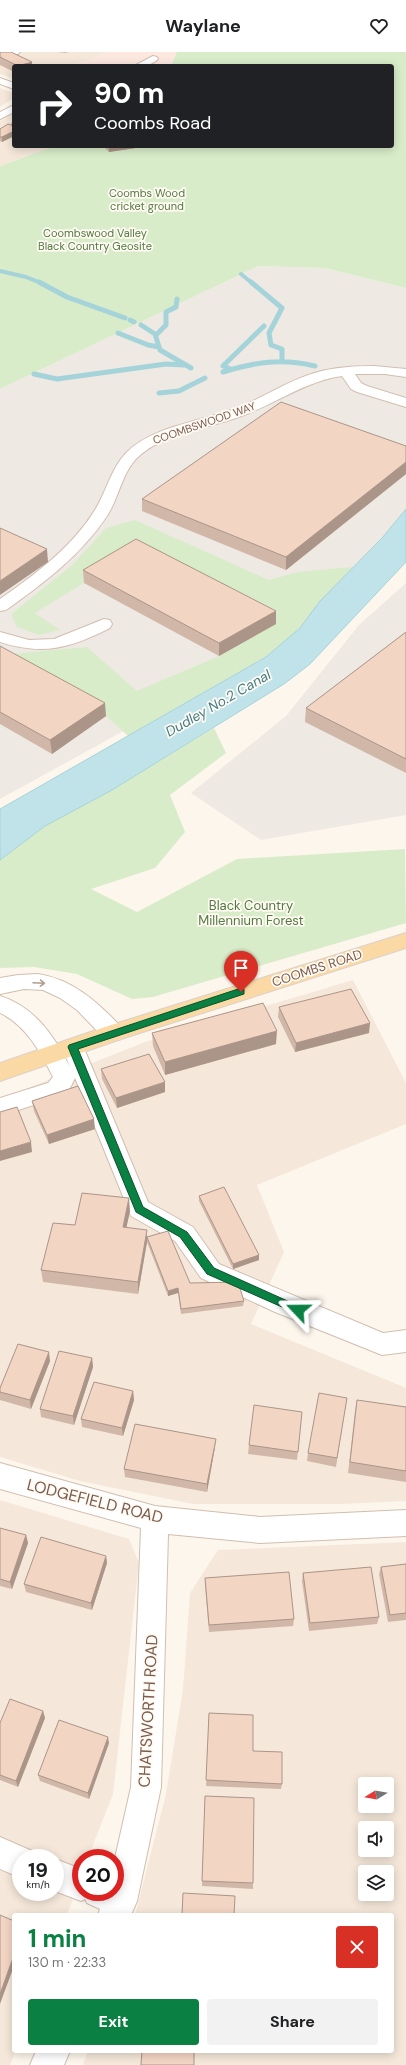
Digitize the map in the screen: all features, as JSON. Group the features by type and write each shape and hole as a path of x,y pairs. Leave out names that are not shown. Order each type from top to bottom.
{"main road":[{"name":"COOMBS ROAD","path":"0,1072 113,1033 406,940"}],"street":[{"path":"0,55 15,52"},
{"path":"143,64 153,59"},
{"path":"0,81 12,85"},
{"path":"0,116 12,109"},
{"name":"COOMBSWOOD WAY","path":"0,606 60,560 100,514 120,472 132,455 148,443 169,433 219,419 263,403 294,386 321,376 345,371 369,370 406,373"},
{"path":"345,371 356,386 406,404"},
{"path":"0,637 17,644 38,646 59,645 104,624"},
{"path":"0,986 15,982 49,984 76,998 96,1014 113,1033"},
{"path":"0,1004 25,1018 63,1050 139,1209 184,1234 210,1271 284,1304 382,1344 406,1341"},
{"path":"0,1107 56,1089 62,1084 64,1077 63,1050"},
{"name":"LODGEFIELD ROAD","path":"0,1476 155,1519 260,1530 406,1522"},
{"name":"CHATSWORTH ROAD","path":"111,1903 146,1786 155,1519"},
{"path":"0,1853 12,1858"},
{"path":"47,2065 52,2053"}],"shaded area":[{"path":"0,52 105,52 95,59 75,64 12,64 12,78 0,74"},
{"path":"105,52 177,52 172,64 75,64 95,59"},
{"path":"0,88 12,92 12,99 0,107"},
{"path":"12,114 12,148 50,148 0,166 0,121"},
{"path":"258,266 325,268 406,288 406,532 276,647 0,799 0,389"},
{"path":"406,583 406,815 261,840 191,793 286,716 359,625"},
{"path":"353,980 406,1083 406,1124 257,1185 284,1252 251,1324 406,1388 406,1501 342,1504 193,1504 80,1481 0,1457 0,1099 148,1041"},
{"path":"0,1500 129,1539 139,1563 113,1794 92,1849 72,1849 72,1901 68,1913 12,1913 12,2053 15,2053 10,2065 0,2065"},
{"path":"406,1542 406,2065 83,2065 87,2053 394,2053 394,1913 136,1913 166,1794 183,1689 190,1593 218,1550"}],"green space":[{"name":"Coombswood Valley Black Country Geosite","path":"177,52 406,52 406,288 325,268 258,266 0,389 0,166 50,148 394,148 394,64 172,64"},
{"path":"135,520 269,580 297,572 353,567 320,601 300,628 266,657 128,736 106,716 0,655 87,647 137,691 219,656 275,624 84,583 35,613 60,630 39,635 17,627 11,614 71,566 106,528"},
{"name":"Black Country Millennium Forest","path":"214,728 226,753 170,795 185,832 155,868 91,889 137,912 237,859 405,849 406,923 153,997 132,999 77,974 34,967 0,968 0,860 45,826 112,790"}],"water":[{"name":"Dudley No.2 Canal","path":"406,509 406,562 310,664 284,684 112,790 45,826 0,860 0,809 266,657 300,628 320,601 382,538"}],"building":[{"path":"0,52 11,52 32,62 25,64 14,64 0,57"},
{"path":"8,124 12,125 12,132 2,137 0,137 0,129"},
{"path":"281,402 406,446 406,462 286,557 142,499"},
{"path":"0,528 47,549 0,581"},
{"path":"136,539 276,611 219,643 83,570"},
{"path":"406,632 406,759 306,708"},
{"path":"0,646 105,703 50,740 0,712"},
{"path":"351,989 370,1023 296,1043 279,1007"},
{"path":"263,1003 277,1031 165,1062 152,1033"},
{"path":"149,1054 165,1082 116,1098 101,1069"},
{"path":"78,1086 94,1119 47,1135 32,1101"},
{"path":"17,1107 31,1142 0,1151 0,1112"},
{"path":"224,1187 259,1255 233,1264 199,1196"},
{"path":"82,1193 129,1198 123,1227 147,1230 138,1282 41,1270 53,1223 75,1225"},
{"path":"168,1231 190,1283 238,1282 244,1301 181,1309 178,1288 168,1291 147,1237"},
{"path":"18,1344 49,1352 30,1400 0,1392 0,1388"},
{"path":"59,1351 92,1358 73,1416 40,1409"},
{"path":"94,1382 133,1391 122,1428 81,1419"},
{"path":"319,1393 347,1398 337,1458 308,1453"},
{"path":"357,1400 406,1407 406,1471 350,1462"},
{"path":"254,1405 302,1412 298,1452 249,1445"},
{"path":"135,1424 216,1439 207,1484 124,1469"},
{"path":"0,1528 26,1535 10,1582 0,1579"},
{"path":"41,1537 106,1556 91,1603 24,1584"},
{"path":"406,1564 406,1613 390,1615 381,1567"},
{"path":"371,1567 379,1617 310,1623 303,1573"},
{"path":"289,1572 294,1619 209,1625 205,1578"},
{"path":"10,1699 43,1711 16,1781 0,1775 0,1723"},
{"path":"209,1713 253,1715 253,1751 282,1752 282,1784 206,1780"},
{"path":"59,1720 108,1737 88,1793 38,1775"},
{"path":"205,1796 254,1798 253,1883 202,1881"},
{"path":"183,1893 235,1896 234,1913 182,1913"},
{"path":"0,1915 12,1920 12,1961 0,1994"},
{"path":"142,2053 194,2053 194,2065 141,2065"}],"waterway":[{"path":"0,271 26,277 40,283"},
{"path":"241,274 252,283"},
{"path":"251,282 282,308 269,333 271,345 282,349 282,362"},
{"path":"40,283 67,297 125,318"},
{"path":"156,335 166,325 166,312 176,307 177,299"},
{"path":"130,320 134,322"},
{"path":"141,325 155,334 160,350 191,368"},
{"path":"231,369 223,366 264,326"},
{"path":"118,333 148,345 159,347"},
{"path":"223,372 269,362 282,362"},
{"path":"282,362 315,366"},
{"path":"34,374 57,379 166,364 184,365"},
{"path":"159,393 179,391 205,378"}],"route":[{"path":"241,992 73,1047 139,1209 184,1234 210,1271 298,1310"}],"park label":[{"name":"Coombs Wood cricket ground","path":"147,199"}]}
